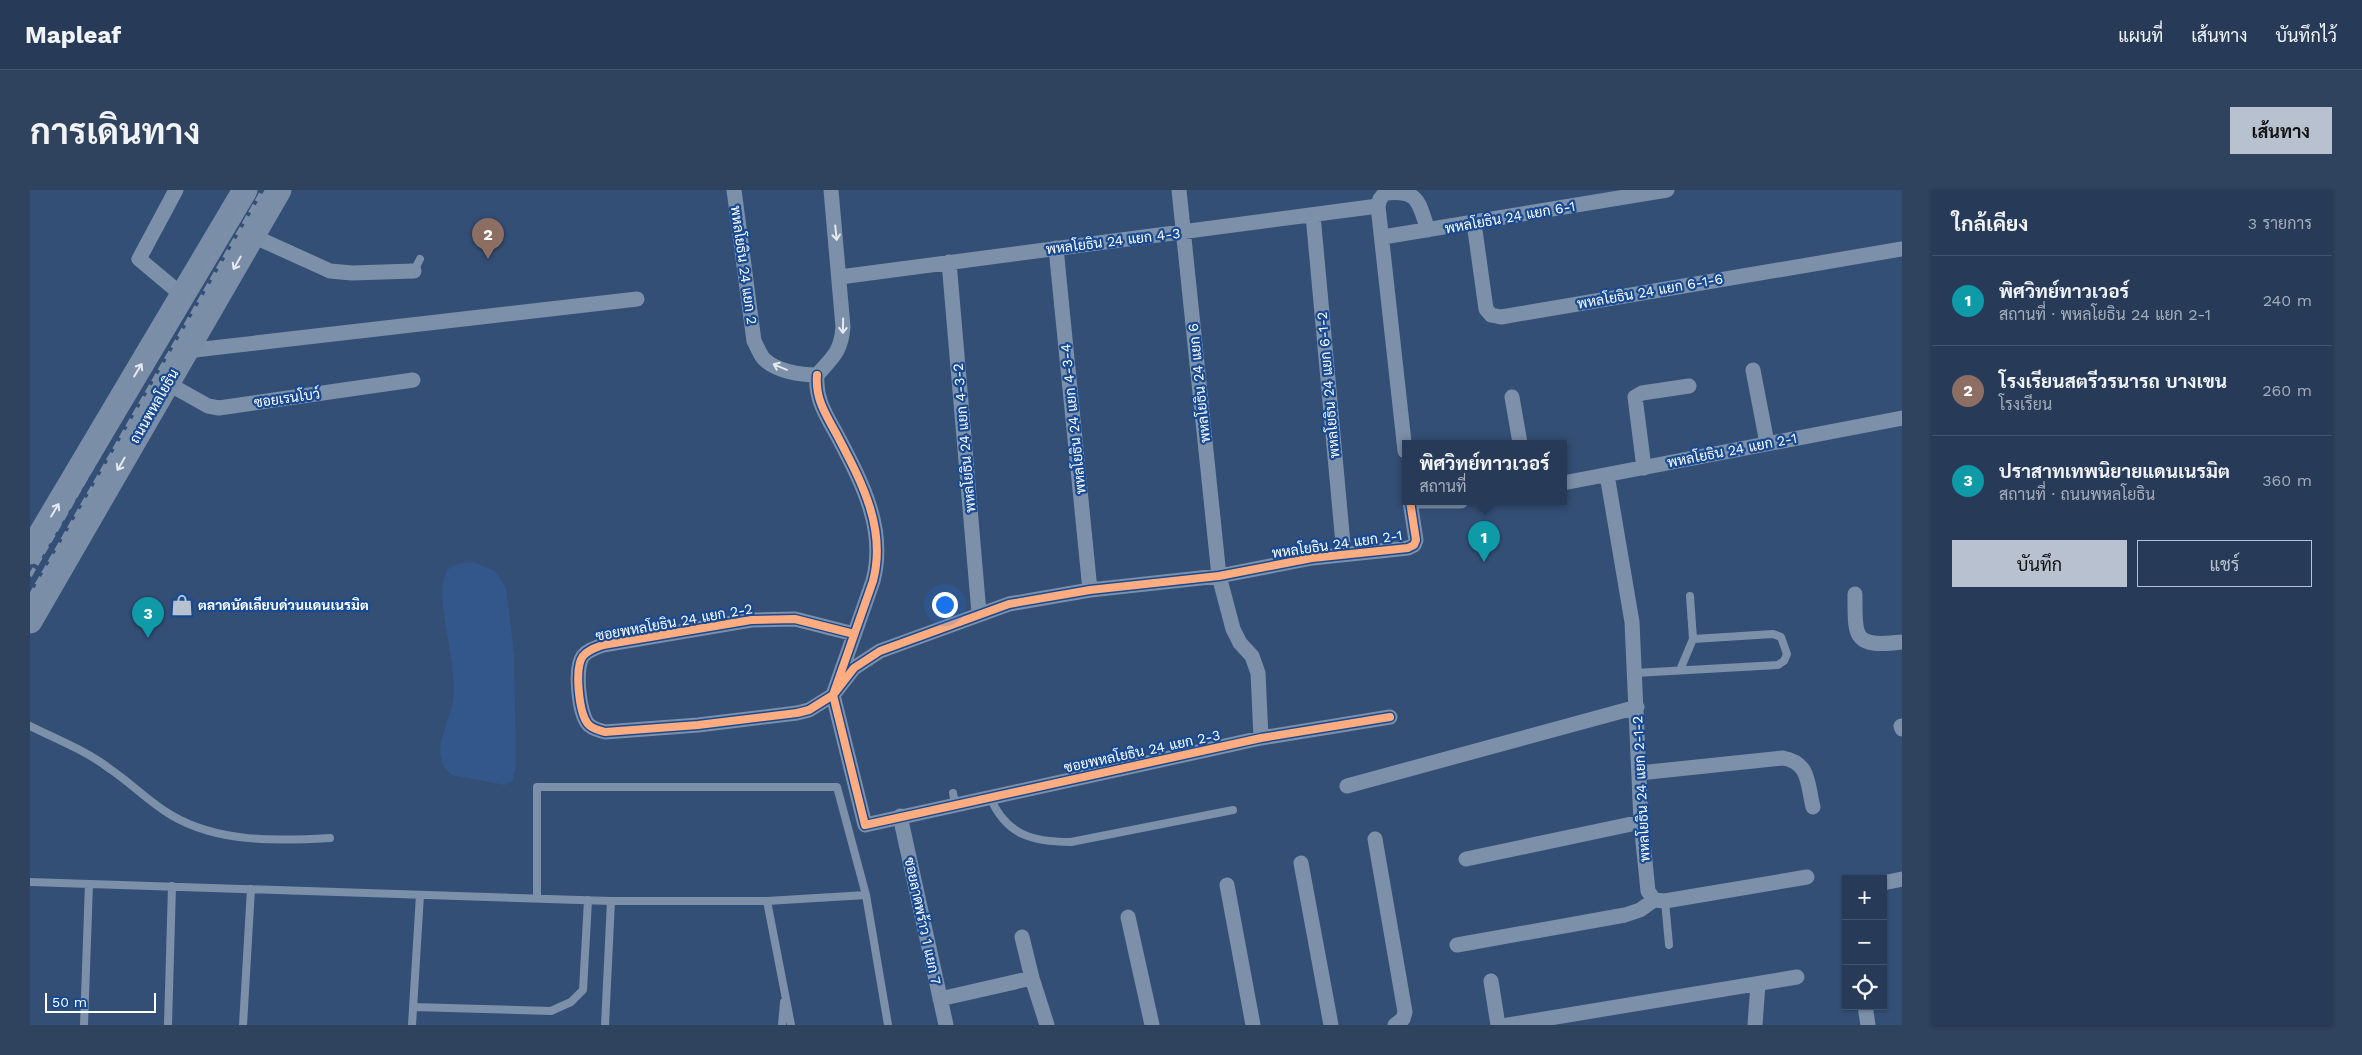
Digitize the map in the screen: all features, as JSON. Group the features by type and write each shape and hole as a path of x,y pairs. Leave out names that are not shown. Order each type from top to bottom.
{"main road":[{"path":"30,552 245,190"},
{"name":"ถนนพหลโยธิน","path":"30,621 279,190"}],"street":[{"path":"176,190 139,259 182,295"},
{"name":"พหลโยธิน 24 แยก 2","path":"734,190 754,341 763,358 777,367 808,375 817,375"},
{"path":"831,190 844,327 842,344 836,355 817,375 818,400 864,487 874,520 877,566 833,695"},
{"name":"พหลโยธิน 24 แยก 6","path":"1179,190 1219,576 1233,629 1240,643 1252,656 1258,673 1261,738"},
{"name":"พหลโยธิน 24 แยก 6-1","path":"1383,238 1667,190"},
{"path":"1404,440 1379,210 1380,199 1385,193 1405,192 1412,194 1419,206 1428,230"},
{"name":"พหลโยธิน 24 แยก 4-3","path":"840,277 1313,215 1379,210"},
{"name":"พหลโยธิน 24 แยก 6-1-2","path":"1313,215 1344,555"},
{"name":"พหลโยธิน 24 แยก 6-1-6","path":"1474,223 1486,309 1491,315 1501,316 1902,249"},
{"path":"253,236 330,271 417,265"},
{"name":"พหลโยธิน 24 แยก 4-3-4","path":"1056,248 1090,590"},
{"name":"พหลโยธิน 24 แยก 4-3-2","path":"949,262 979,613"},
{"path":"186,352 637,298"},
{"path":"1753,370 1767,443"},
{"name":"ซอยเรนโบว์","path":"167,384 208,406 219,408 413,380"},
{"path":"1644,468 1635,397 1642,393 1690,386"},
{"path":"1512,397 1519,440"},
{"name":"พหลโยธิน 24 แยก 2-1","path":"1567,482 1902,418"},
{"name":"พหลโยธิน 24 แยก 2-1-2","path":"1607,475 1630,613 1635,673 1641,822 1648,891 1659,900"},
{"name":"พหลโยธิน 24 แยก 2-1","path":"833,695 854,668 880,651 979,613 1009,604 1090,590 1219,576 1312,558 1408,548 1414,545 1416,540 1411,505"},
{"path":"1855,594 1855,629 1858,636 1871,644 1902,642"},
{"name":"ซอยพหลโยธิน 24 แยก 2-2","path":"833,695 809,710 797,713 698,725 605,732 594,729 587,723 579,688 580,662 590,650 603,645 751,620 795,619 854,634"},
{"name":"ซอยพหลโยธิน 24 แยก 2-3","path":"833,695 865,825 954,799 990,797 1056,780 1261,738 1390,717"},
{"path":"1347,786 1636,707"},
{"path":"1639,773 1783,758 1796,760 1804,767 1813,807"},
{"name":"ซอยลาดพร้าว 1 แยก 7","path":"900,816 946,1025"},
{"path":"1466,858 1641,822"},
{"path":"1375,839 1405,1012 1403,1019 1395,1025"},
{"path":"1300,863 1331,1025"},
{"path":"1457,945 1624,915 1640,910 1659,900 1807,877"},
{"path":"1887,882 1902,879"},
{"path":"1227,885 1253,1025"},
{"path":"1128,917 1152,1025"},
{"path":"1022,937 1032,978 1047,1025"},
{"path":"1508,1025 1797,977"},
{"path":"940,999 1032,978"},
{"path":"1491,981 1498,1025"},
{"path":"1755,1025 1758,984"},
{"path":"1866,1010 1868,1025"}],"lane":[{"path":"1680,670 1693,639 1690,596"},
{"path":"1635,673 1778,665 1784,661 1787,654 1781,638 1773,634 1693,639"},
{"path":"30,726 109,768 171,815 201,828 244,838 278,841 330,838"},
{"path":"537,898 537,787 837,787 866,895 888,1025"},
{"path":"990,797 996,812 1011,827 1029,839 1049,842 1070,842 1233,810"},
{"path":"30,882 611,901 766,901 866,895"},
{"path":"84,1025 89,884"},
{"path":"168,1025 172,886"},
{"path":"244,1025 251,889"},
{"path":"412,1025 420,895"},
{"path":"413,1007 551,1011 571,1002 584,990 588,900"},
{"path":"1659,900 1669,945"},
{"path":"605,1025 611,901"},
{"path":"766,901 791,1025"},
{"path":"782,1025 785,991"}],"water":[{"path":"473,562 495,571 506,588 514,655 516,765 513,780 505,785 452,775 441,759 440,750 453,701 454,686 442,598 443,584 446,573 451,567"}],"railway":[{"path":"30,576 252,190"},
{"path":"30,596 263,190"}],"cycle path":[{"path":"817,375 818,392 822,406 863,487 874,524 877,542 873,581 833,695 865,825 1261,738 1390,717"},
{"path":"854,634 795,619 751,620 603,645 587,652 580,662 578,680 582,710 590,726 605,732 698,725 797,713 809,710 833,695 854,668 880,651 1009,604 1090,590 1219,576 1312,558 1408,548 1414,545 1416,540 1411,505"}],"place":[{"name":"โรงเรียนสตรีวรนารถ บางเขน","path":"488,259"},
{"name":"พิศวิทย์ทาวเวอร์","path":"1484,562"},
{"name":"ตลาดนัดเลียบด่วนแดนเนรมิต","path":"182,605"},
{"name":"ปราสาทเทพนิยายแดนเนรมิต","path":"148,638"}]}
